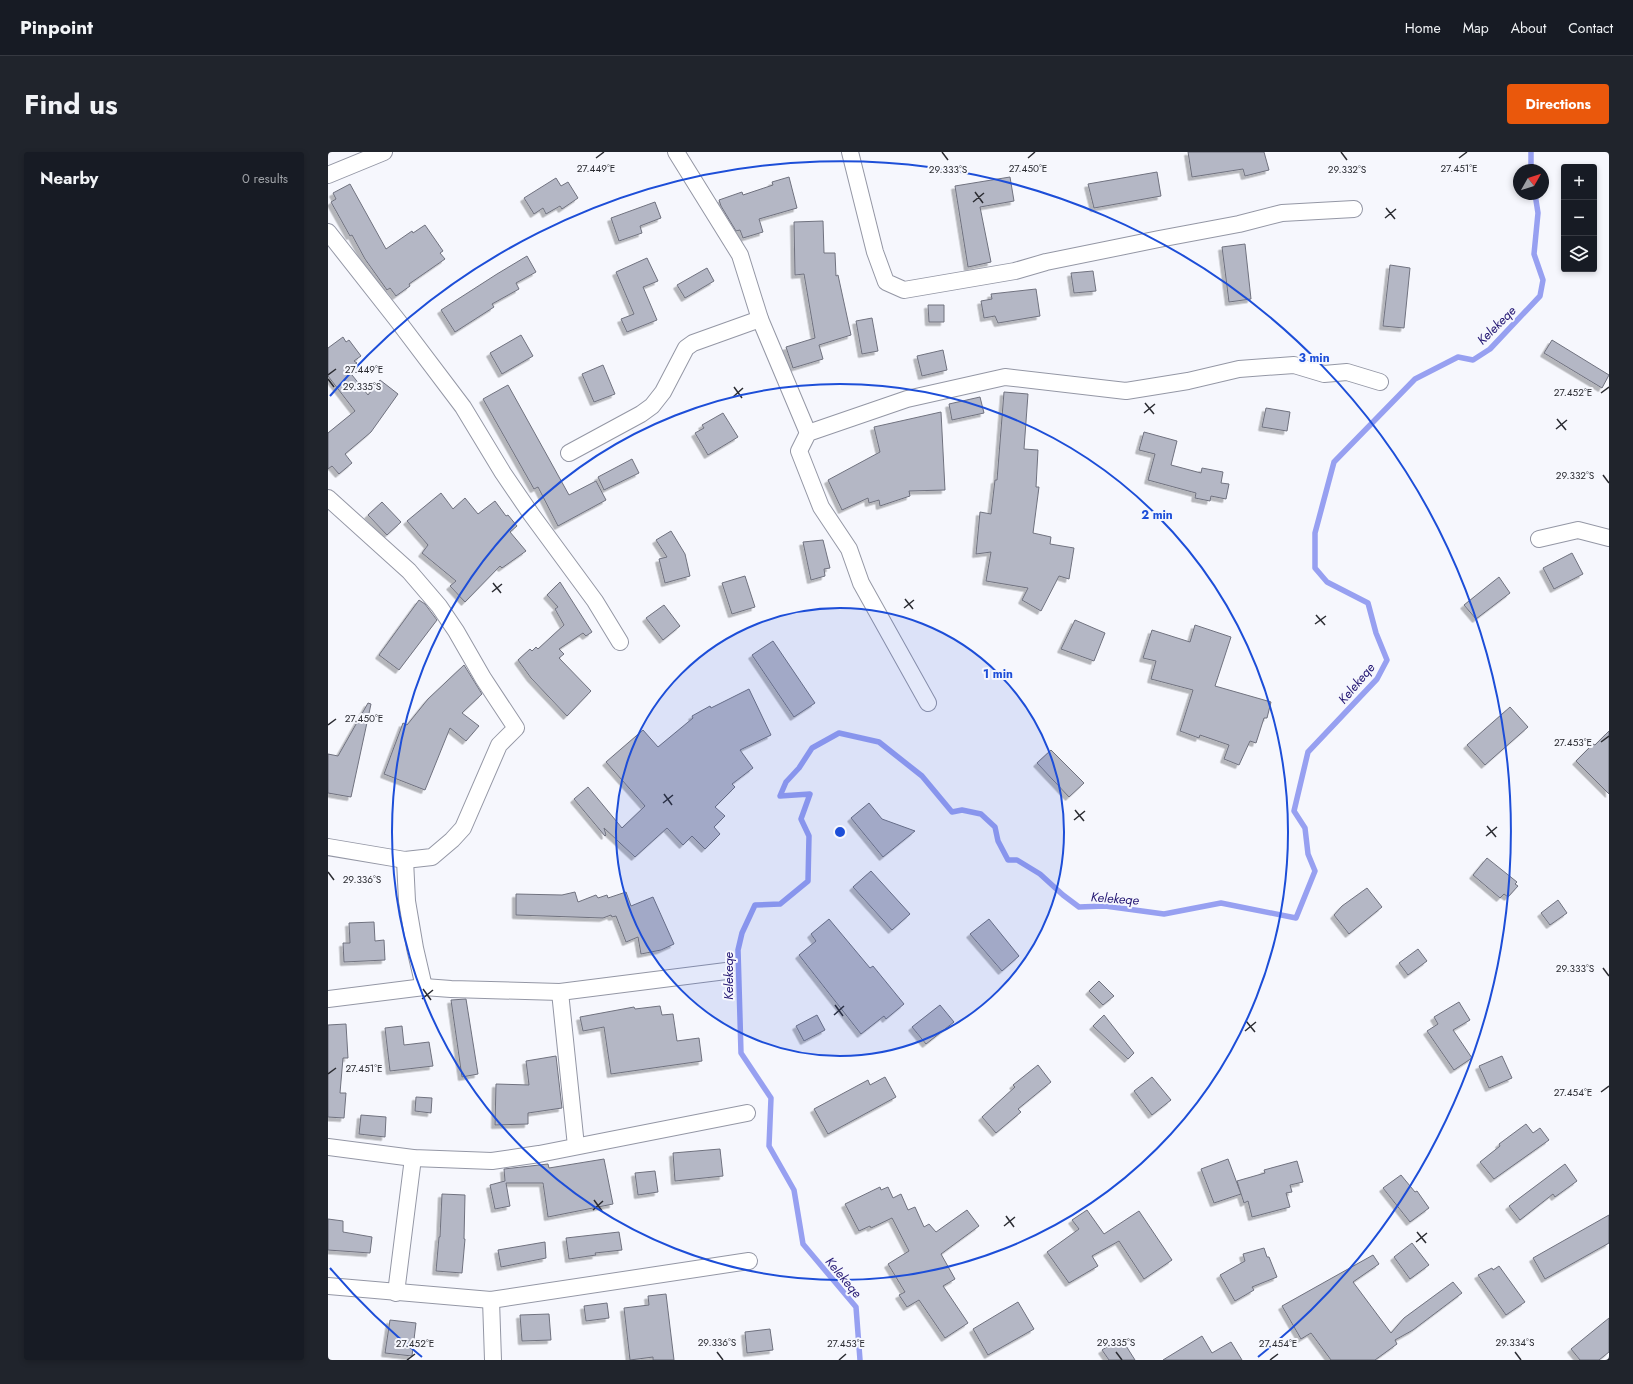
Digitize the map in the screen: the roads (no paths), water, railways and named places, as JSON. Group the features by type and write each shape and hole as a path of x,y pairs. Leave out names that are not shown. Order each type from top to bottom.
{"street":[{"path":"328,175 384,152"},
{"path":"676,152 740,255 760,319 808,433"},
{"path":"850,152 875,252 886,282 904,290 1015,271 1046,262 1159,238 1239,224 1282,213 1354,209"},
{"path":"328,232 463,407 527,509 595,601 620,642"},
{"path":"570,453 641,414 652,406 663,392 686,348 693,343 760,319"},
{"path":"928,703 861,583 848,549 821,507 799,451 808,433 907,399 1005,377 1126,391 1239,369 1294,365 1324,374 1347,372 1380,382"},
{"path":"328,498 409,571 439,606 456,631 483,678 516,728 499,746 463,828 452,840 432,857 404,860 328,847"},
{"path":"1539,539 1578,530 1609,538"},
{"path":"404,860 407,901 415,948 424,987"},
{"path":"328,999 424,987 560,992 726,971"},
{"path":"560,992 576,1146"},
{"path":"328,1147 413,1158 492,1161 747,1113"},
{"path":"396,1293 413,1158"},
{"path":"328,1286 491,1300 749,1261"},
{"path":"491,1300 493,1360"}],"waterway":[{"name":"Kelekeqe","path":"1531,152 1531,164"},
{"name":"Kelekeqe","path":"860,1360 856,1307 803,1244 794,1190 769,1146 771,1098 741,1053 738,950 742,933 755,905 780,904 808,881 809,836 801,819 810,794 780,796 786,782 799,768 812,748 839,733 879,742 922,776 952,812 962,810 981,814 995,827 998,841 1008,860 1017,860 1040,874 1079,907 1105,906 1164,914 1221,903 1296,918 1315,871 1308,854 1305,828 1294,811 1308,752 1377,679 1387,660 1376,633 1368,603 1327,582 1315,568 1315,533 1334,462 1415,379 1458,357 1473,360 1490,349 1540,296 1543,280 1534,254 1538,213 1536,200"}]}
